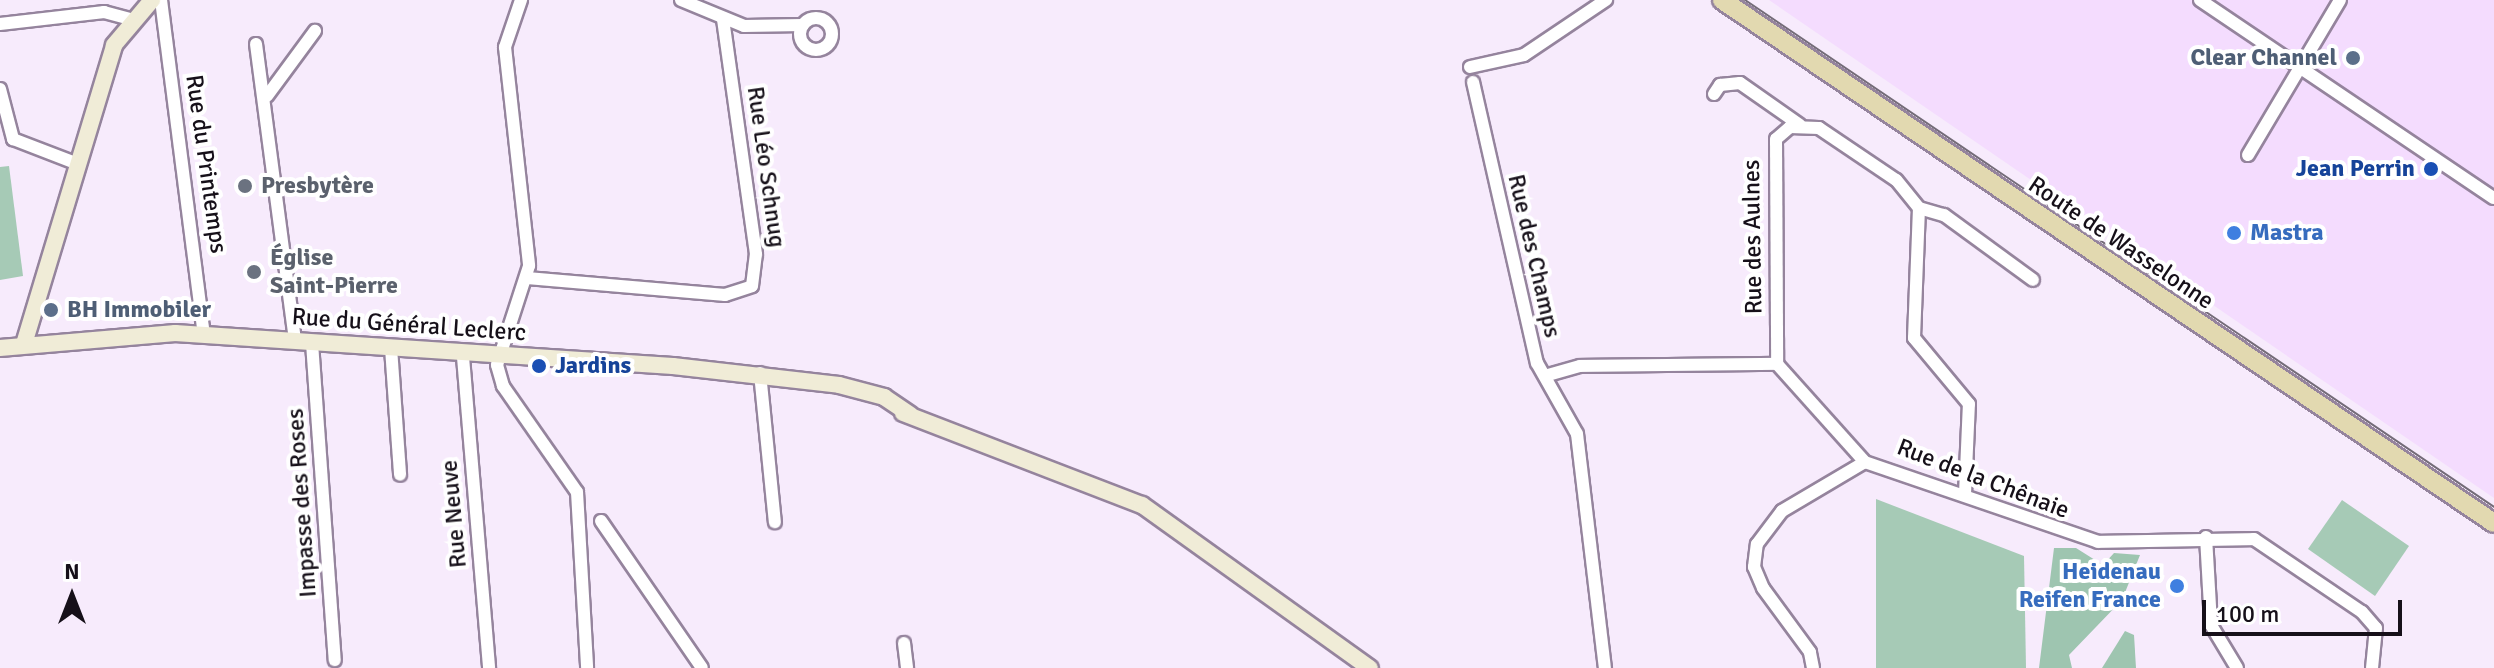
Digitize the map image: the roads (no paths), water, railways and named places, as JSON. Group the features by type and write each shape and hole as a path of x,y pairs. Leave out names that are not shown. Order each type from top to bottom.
{"main road":[{"path":"24,344 114,45 152,0"},
{"name":"Route de Wasselonne","path":"1722,0 2494,523"},
{"name":"Rue du Général Leclerc","path":"0,348 24,344 204,335 391,348 463,357 760,373 814,382 911,415 1142,505 1370,668"}],"street":[{"name":"Rue du Printemps","path":"161,0 204,335"},
{"path":"521,0 505,47 527,278 497,357 503,386 577,492 587,668"},
{"path":"681,0 744,26 803,25"},
{"path":"1470,67 1524,55 1606,0"},
{"path":"2200,0 2494,198"},
{"path":"2248,155 2303,69 2340,0"},
{"path":"0,24 104,12 134,20"},
{"name":"Rue Léo Schnug","path":"527,278 725,295 752,286 756,254 723,18"},
{"path":"267,96 315,31"},
{"name":"Impasse des Roses","path":"256,44 267,96 304,342 335,660"},
{"name":"Rue des Champs","path":"1473,82 1537,363 1548,375 1577,434 1605,668"},
{"path":"1714,94 1720,85 1740,83 1800,125 1819,128 1896,180 1919,208 1944,215 2033,280"},
{"path":"0,89 13,139 78,164"},
{"name":"Rue des Aulnes","path":"1777,364 1774,146 1782,131 1800,125"},
{"path":"1919,208 1914,338 1969,404 1965,494"},
{"path":"391,348 400,475"},
{"name":"Rue Neuve","path":"463,357 489,668"},
{"path":"1548,375 1580,366 1777,364"},
{"name":"Rue de la Chênaie","path":"1777,364 1865,462 1965,494 2059,534 2098,542 2206,537 2254,539 2362,612 2376,628 2372,668"},
{"path":"760,373 775,522"},
{"path":"1813,668 1801,639 1763,588 1754,567 1757,544 1782,511 1865,462"},
{"path":"601,521 702,668"},
{"path":"2206,537 2211,625 2237,668"},
{"path":"904,643 907,668"}],"tram line":[{"path":"1745,0 2494,507"}],"place":[{"name":"Clear Channel","path":"2353,58"},
{"name":"Jean Perrin","path":"2431,169"},
{"name":"Presbytère","path":"245,186"},
{"name":"Mastra","path":"2234,233"},
{"name":"Église Saint-Pierre","path":"254,272"},
{"name":"BH Immobiler","path":"51,310"},
{"name":"Jardins","path":"539,366"},
{"name":"Heidenau Reifen France","path":"2177,586"}]}
